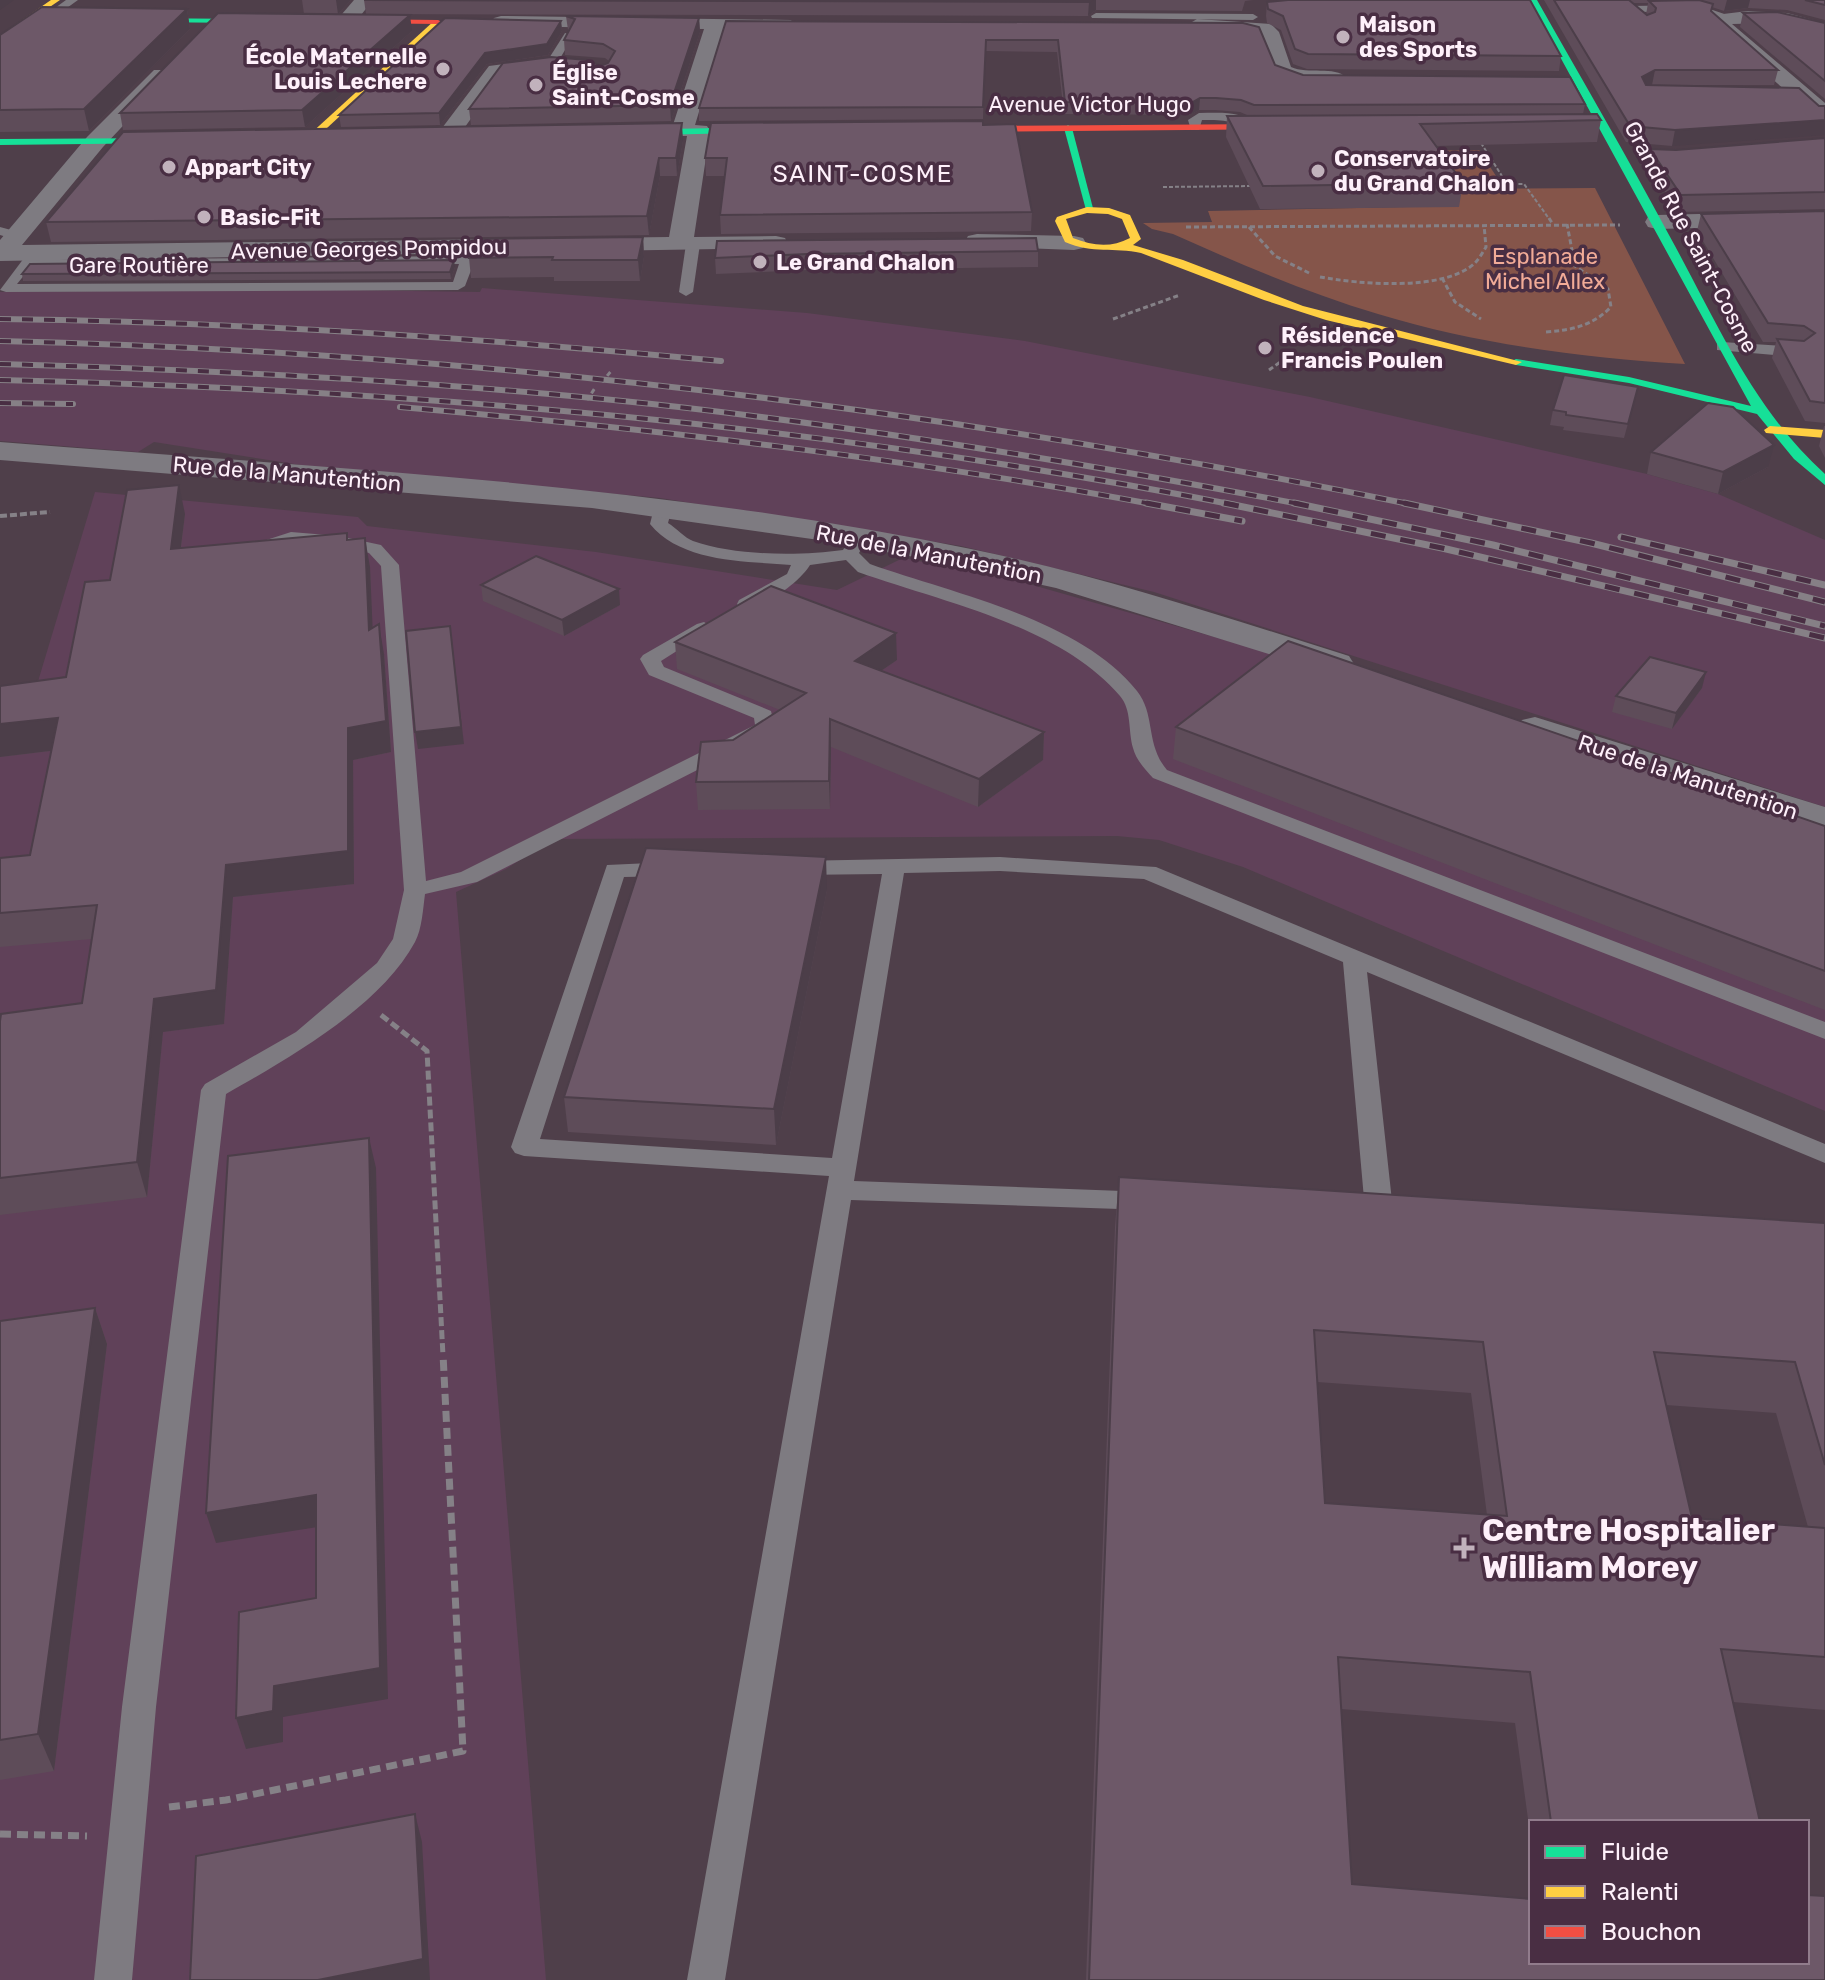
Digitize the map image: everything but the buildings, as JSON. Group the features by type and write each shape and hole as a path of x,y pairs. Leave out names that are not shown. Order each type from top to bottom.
{"street":[{"path":"0,39 45,15 83,0"},
{"path":"339,21 364,0"},
{"path":"1185,0 1215,0 1217,5 1257,14 1269,32 1282,70 1287,74 1303,78 1365,78"},
{"name":"Grande Rue Saint-Cosme","path":"1533,0 1578,80 1596,126 1619,154 1758,411 1770,430 1803,466 1825,481"},
{"path":"796,7 728,19 569,35 487,28 589,16 728,19 811,24"},
{"path":"1072,25 1159,11 1257,14"},
{"path":"1825,29 1785,17 1735,12 1720,23 1825,114"},
{"path":"45,15 76,20"},
{"path":"686,237 691,131 728,19"},
{"path":"107,20 288,21"},
{"path":"198,36 213,21"},
{"path":"339,21 443,28 304,138 340,137"},
{"path":"13,248 95,142 177,58"},
{"path":"439,136 496,70 552,63 578,65"},
{"path":"1547,79 1578,80"},
{"path":"1771,95 1803,94"},
{"name":"Avenue Victor Hugo","path":"934,129 1301,127"},
{"path":"1068,128 1091,210"},
{"path":"597,134 794,130"},
{"path":"439,136 477,136"},
{"path":"0,142 188,140"},
{"path":"1619,154 1638,155"},
{"path":"1125,246 1136,239 1138,227 1119,213 1091,210 963,231 1095,248 1125,246 1159,252 1265,297 1389,336 1527,364 1629,380 1758,411"},
{"path":"1062,217 1060,221 1069,240 1074,243"},
{"path":"1657,222 1825,218"},
{"name":"Avenue Georges Pompidou","path":"13,248 45,231 686,237"},
{"name":"Avenue Georges Pompidou","path":"13,248 470,254 730,234 800,233"},
{"path":"1629,380 1737,375"},
{"path":"1770,430 1825,434"},
{"name":"Rue de la Manutention","path":"0,451 592,499 663,508 854,546 1029,571 1099,589 1360,672"},
{"name":"Rue de la Manutention","path":"1510,720 1825,820"}],"lane":[{"path":"0,53 45,15 73,0"},
{"path":"1646,24 1629,9 1698,8 1735,12"},
{"path":"1096,16 1159,11"},
{"path":"552,63 569,35"},
{"path":"686,237 686,292"},
{"name":"Gare Routière","path":"13,248 6,288 458,286 470,254"},
{"path":"1722,347 1799,352"},
{"path":"663,508 659,524 686,545 745,556 803,561 854,546 864,568 1023,625 1071,647 1110,671 1133,699 1145,754 1160,774 1825,1031"},
{"path":"113,1980 127,1825 214,1090 305,1038 386,968 405,939 415,890 390,565 375,549 339,541 291,537 233,554"},
{"path":"415,890 469,877 765,728 764,715 656,671 650,659 794,577 803,561"},
{"path":"774,868 1000,864 1148,872 1825,1154"},
{"path":"706,1980 894,867"},
{"path":"694,869 615,870 524,1147 842,1179 1173,1202"},
{"path":"1354,958 1379,1210"},
{"path":"1347,1208 1426,1212"}],"path":[{"path":"1481,143 1507,184 1524,184 1552,224"},
{"path":"1163,187 1255,186"},
{"path":"1540,332 1579,330 1599,321 1611,307 1608,289 1575,266 1567,224"},
{"path":"1249,227 1258,244 1271,257 1329,279 1383,283 1442,278 1464,272 1479,262 1486,251 1489,237 1484,225"},
{"path":"1138,227 1624,225"},
{"path":"1442,278 1455,302 1475,317 1486,320"},
{"path":"1113,319 1223,280"},
{"path":"1269,370 1296,351"},
{"path":"602,382 612,370"},
{"path":"587,400 595,388"},
{"path":"0,516 50,512"},
{"path":"0,1834 127,1825 226,1800 463,1751 427,1051 355,994"}],"shaded area":[{"path":"482,288 807,313 1025,341 1310,397 1647,474 1718,494 1825,540 1825,807 1154,592 961,546 660,498 307,466 154,442 138,452 0,441 0,292 274,289 480,292"},
{"path":"95,492 358,517 367,526 596,552 837,590 903,558 1012,579 1298,661 1825,837 1825,1111 1243,867 1159,840 1117,836 553,839 506,869 456,892 546,1980 0,1980 0,699 33,698"}],"green space":[{"path":"1479,150 1498,179 1431,180 1416,151"},
{"name":"Esplanade Michel Allex","path":"1595,188 1685,364 1530,348 1415,325 1300,287 1143,223 1212,222 1208,211 1458,206 1446,189"}],"railway":[{"path":"0,319 361,332 721,361"},
{"path":"0,341 178,347 356,358 711,392 888,414 1064,441 1407,504"},
{"path":"0,364 326,378 652,404 979,448 1305,505"},
{"path":"0,380 311,392 620,416 928,453 1235,505"},
{"path":"0,403 73,404"},
{"path":"400,407 590,425 874,459 1148,503"},
{"path":"1148,503 1157,505"},
{"path":"1148,503 1242,521"},
{"path":"1224,503 1442,548 1825,638"},
{"path":"1294,503 1493,545 1825,626"},
{"path":"1407,504 1414,505"},
{"path":"1407,504 1591,543 1825,602"},
{"path":"1621,537 1825,585"}],"traffic: fast":[{"path":"1533,0 1643,195 1740,379 1776,432 1825,481"},
{"path":"129,20 272,21"},
{"path":"1068,128 1091,210"},
{"path":"622,133 769,130"},
{"path":"0,142 173,140"},
{"path":"1516,362 1629,380 1758,411"}],"traffic: slow":[{"path":"0,39 56,0"},
{"path":"311,138 438,22"},
{"path":"1087,210 1109,211 1126,217 1136,239 1111,248 1086,246 1069,240 1060,221 1062,217 1087,210"},
{"path":"1125,246 1180,262 1268,298 1330,317 1516,362"},
{"path":"1770,430 1825,434"}],"traffic: jam":[{"path":"353,21 438,22"},
{"path":"954,129 1285,127"}],"place":[{"name":"Maison des Sports","path":"1343,37"},
{"name":"École Maternelle Louis Lechere","path":"443,69"},
{"name":"Église Saint-Cosme","path":"536,85"},
{"name":"Appart City","path":"169,167"},
{"name":"Conservatoire du Grand Chalon","path":"1318,171"},
{"name":"Basic-Fit","path":"204,217"},
{"name":"Le Grand Chalon","path":"760,262"},
{"name":"Résidence Francis Poulen","path":"1265,348"},
{"name":"Centre Hospitalier William Morey","path":"1464,1548"}],"district":[{"name":"SAINT-COSME","path":"863,174"}]}
